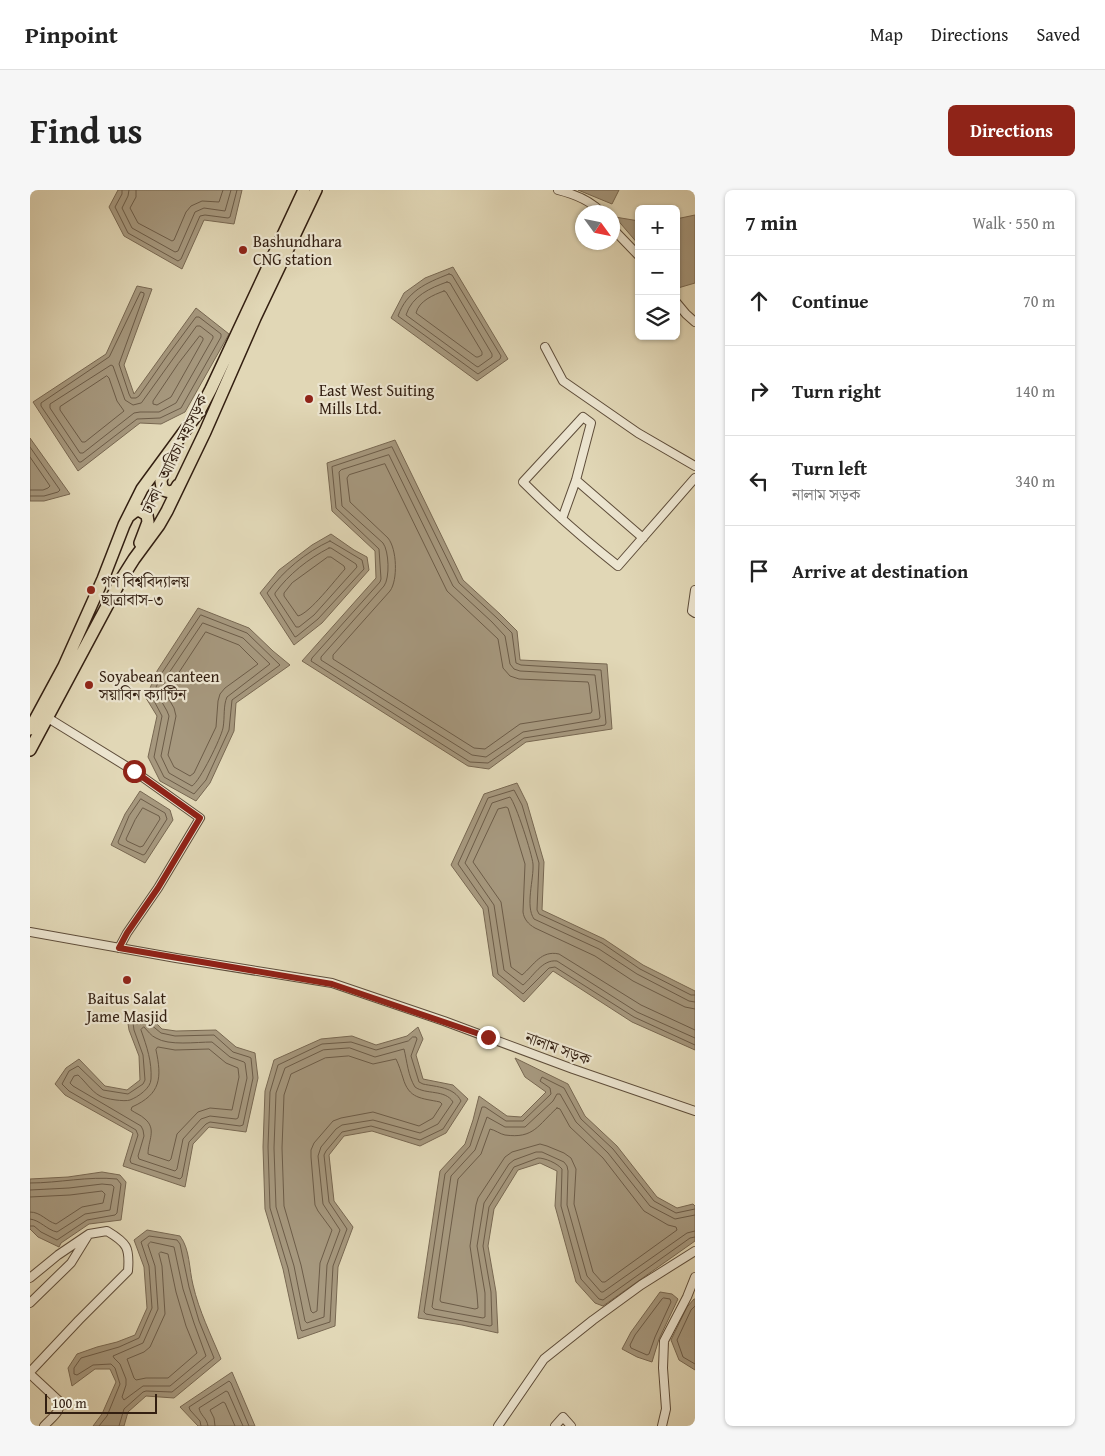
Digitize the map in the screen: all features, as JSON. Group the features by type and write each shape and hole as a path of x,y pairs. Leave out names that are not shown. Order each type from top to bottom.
{"highway":[{"path":"30,729 64,666 142,489 200,410 304,190"},
{"name":"ঢাকা - আরিচা মহাসড়ক","path":"30,750 95,628 134,559 158,525 181,482 316,190"},
{"path":"173,446 161,481 162,488 170,492 175,490 181,482"},
{"path":"129,516 139,510 147,515 148,522 134,559"}],"street":[{"path":"558,190 593,205"},
{"path":"620,236 635,252"},
{"path":"680,307 695,322"},
{"path":"545,347 564,381 638,433 695,466"},
{"path":"562,519 576,480 591,423 583,417 523,482 562,519 578,534 618,566 695,478"},
{"path":"576,480 642,538"},
{"path":"695,590 692,611 695,613"},
{"path":"48,718 134,771 200,818 119,948"},
{"name":"নালাম সড়ক","path":"30,932 332,984 444,1021 573,1069 695,1111"},
{"path":"30,1278 58,1255 89,1234 107,1231 123,1241 130,1255 128,1271 30,1373 61,1404 60,1409 44,1426"},
{"path":"30,1303 70,1263 89,1234"},
{"path":"498,1426 544,1359 641,1285 695,1251"},
{"path":"662,1426 666,1409 663,1368 664,1341 687,1297 695,1277"},
{"path":"555,1426 563,1417 571,1426"}],"water":[{"path":"118,190 242,190 234,224 204,220 182,269 124,236 109,207"},
{"path":"578,190 619,190 612,204"},
{"path":"695,215 695,283 680,287 680,250 680,218"},
{"path":"620,218 635,220 635,240 620,223"},
{"path":"453,267 508,359 477,381 391,318 404,293 425,278"},
{"path":"137,286 152,289 124,365 134,394 196,308 229,334 185,412 161,424 140,423 78,471 33,402 106,354"},
{"path":"30,438 70,494 44,501 30,501"},
{"path":"395,440 463,580 517,631 520,660 607,664 612,729 526,742 489,769 468,766 302,661 376,578 375,551 332,511 327,463"},
{"path":"331,534 367,557 369,570 322,623 294,645 260,593 279,570 312,545"},
{"path":"198,608 249,628 290,665 236,703 234,731 210,783 196,801 160,781 148,757 157,716 146,698 157,671"},
{"path":"517,783 527,803 544,862 542,910 604,939 643,965 695,991 695,1050 632,1022 553,971 524,1002 493,976 483,909 451,865 484,794"},
{"path":"140,791 170,810 173,820 145,863 111,845 125,814"},
{"path":"146,1013 162,1029 176,1031 216,1030 236,1047 255,1053 258,1078 246,1132 209,1127 193,1144 185,1187 123,1166 133,1133 65,1095 55,1084 66,1068 79,1059 105,1086 127,1090 140,1080 139,1056 129,1030 127,1017"},
{"path":"418,1027 423,1039 416,1055 423,1079 453,1085 468,1099 446,1133 420,1146 372,1131 344,1136 329,1155 334,1201 353,1227 338,1267 335,1326 298,1339 283,1269 265,1209 263,1147 265,1091 274,1060 321,1039 352,1036 376,1045 407,1036"},
{"path":"515,1058 568,1084 585,1116 617,1146 657,1197 677,1208 693,1204 695,1206 695,1241 603,1306 595,1303 576,1282 555,1206 557,1171 540,1163 518,1170 494,1209 488,1246 496,1292 498,1333 418,1318 440,1171 465,1144 479,1096 507,1116 521,1117 546,1092 525,1077"},
{"path":"102,1172 120,1175 126,1182 121,1220 89,1224 61,1243 59,1247 38,1237 30,1229 30,1179 68,1177"},
{"path":"147,1230 180,1236 183,1241 186,1247 198,1304 221,1359 174,1398 146,1396 128,1412 124,1426 93,1426 102,1414 116,1382 110,1369 95,1369 72,1386 68,1368 77,1354 135,1335 147,1308 144,1267 134,1240"},
{"path":"660,1292 672,1294 678,1299 659,1339 652,1362 622,1349 631,1332"},
{"path":"694,1299 695,1370 679,1360 671,1340 687,1307"},
{"path":"232,1372 255,1426 198,1426 180,1407"}],"place":[{"name":"Bashundhara CNG station","path":"243,250"},
{"name":"East West Suiting Mills Ltd.","path":"309,399"},
{"name":"গণ বিশ্ববিদ্যালয় ছাত্রাবাস-৩","path":"91,590"},
{"name":"Soyabean canteen সয়াবিন ক্যান্টিন","path":"89,685"},
{"name":"Baitus Salat Jame Masjid","path":"127,980"}],"route":[{"path":"134,771 200,818 119,948 332,984 488,1037"}]}
